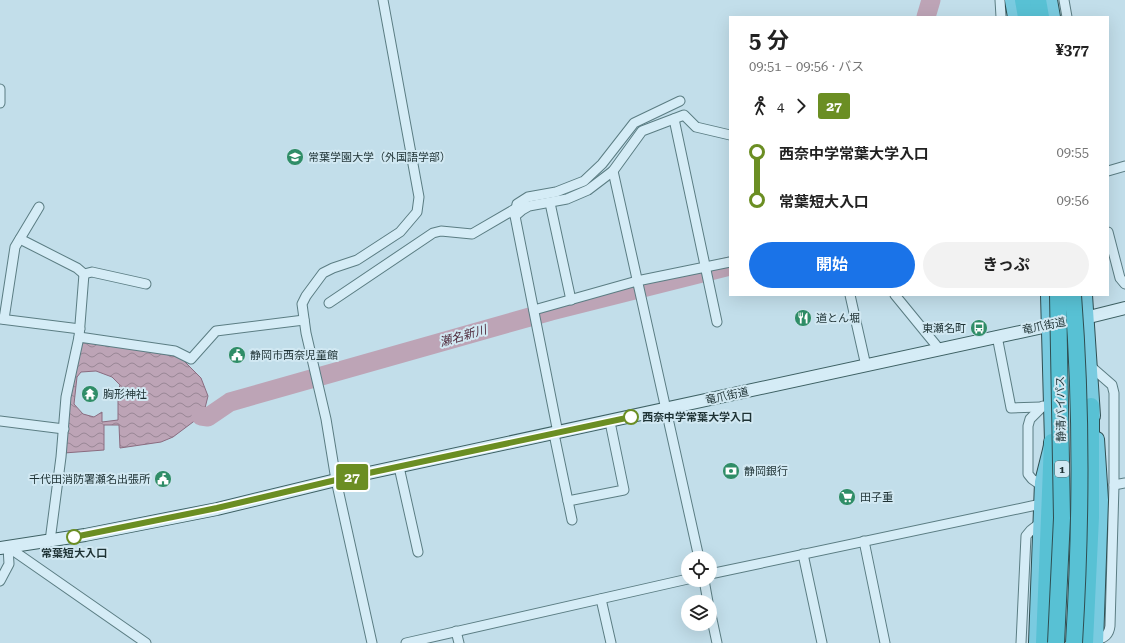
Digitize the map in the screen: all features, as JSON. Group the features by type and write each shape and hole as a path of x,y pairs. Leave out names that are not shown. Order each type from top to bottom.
{"highway":[{"path":"1012,0 1015,16"},
{"path":"1023,0 1026,16"},
{"path":"1038,0 1041,16"},
{"path":"1050,0 1053,16"},
{"name":"1","path":"1044,643 1052,442 1046,405 1049,325 1048,296"},
{"name":"静清バイパス","path":"1056,643 1062,518 1058,296"},
{"name":"静清バイパス","path":"1073,296 1078,439 1078,523 1074,643"},
{"path":"1085,296 1092,406 1098,447 1101,500 1093,642"},
{"path":"1092,406 1091,516 1093,642"},
{"name":"1","path":"1036,643 1042,486 1052,442"}],"main road":[{"name":"竜爪街道","path":"4,547 50,541 217,508 336,480 399,468 940,350 996,336 1086,318 1125,308"}],"street":[{"path":"372,643 336,480 326,419 304,320 302,304 323,273 357,260 384,243 400,232 416,212 419,197 383,0"},
{"path":"1000,0 1001,16"},
{"path":"1064,0 1067,16"},
{"path":"0,89 0,103"},
{"path":"572,520 515,213 517,204 522,200 556,192 584,181 602,164 634,123 680,101"},
{"path":"329,303 433,233 441,231 472,234 529,206 567,199 588,190 613,172 642,131 684,115 696,127 729,136"},
{"path":"674,119 717,322"},
{"path":"1109,171 1125,166"},
{"path":"613,172 697,551"},
{"path":"550,203 571,300"},
{"path":"39,207 15,247 2,319 175,351 191,359 216,331 304,320"},
{"path":"1109,236 1120,278 1125,284"},
{"path":"20,239 77,268 84,274"},
{"path":"534,310 637,281 729,262"},
{"path":"84,274 92,272 146,284"},
{"path":"50,541 61,457 66,397 80,333 84,274"},
{"path":"850,296 866,366"},
{"path":"896,296 940,350"},
{"path":"996,336 1010,408 1046,405"},
{"path":"1089,365 1112,385 1114,393 1114,485 1110,626 1109,633 1105,638 1093,642"},
{"path":"1042,486 1028,474 1028,426 1030,419 1046,405"},
{"path":"0,421 64,429"},
{"path":"568,501 624,490 610,422"},
{"path":"399,468 418,552"},
{"path":"1114,485 1125,483"},
{"path":"717,572 1041,504"},
{"path":"1021,643 1026,536 1040,523"},
{"path":"864,541 885,643"},
{"path":"0,581 9,564 4,547"},
{"path":"4,547 146,643"},
{"path":"803,554 822,643"},
{"path":"406,643 681,581"},
{"path":"601,599 611,643"},
{"path":"456,631 459,643"},
{"path":"714,631 717,643"}],"water":[{"path":"81,341 116,345 180,357 201,378 208,396 201,416 173,437 161,442 120,448 119,425 104,425 104,450 64,453 68,398","holes":["96,371 112,377 120,385 117,394 125,394 125,391 131,390 132,397 118,397 118,420 102,422 102,412 94,417 83,414 74,404 77,377 81,372"]}],"waterway":[{"name":"瀬名新川","path":"926,16 931,0"},
{"name":"瀬名新川","path":"201,416 208,417 230,402 551,311 729,266"}],"bus line":[{"name":"27","path":"74,537 217,508 336,480 399,468 631,417"}],"place":[{"name":"常葉学園大学（外国語学部）","path":"295,157"},
{"name":"道とん堀","path":"803,318"},
{"name":"東瀬名町","path":"979,328"},
{"name":"静岡市西奈児童館","path":"237,355"},
{"name":"胸形神社","path":"90,394"},
{"name":"西奈中学常葉大学入口","path":"631,417"},
{"name":"静岡銀行","path":"731,471"},
{"name":"千代田消防署瀬名出張所","path":"163,479"},
{"name":"田子重","path":"847,497"},
{"name":"常葉短大入口","path":"74,537"}]}
